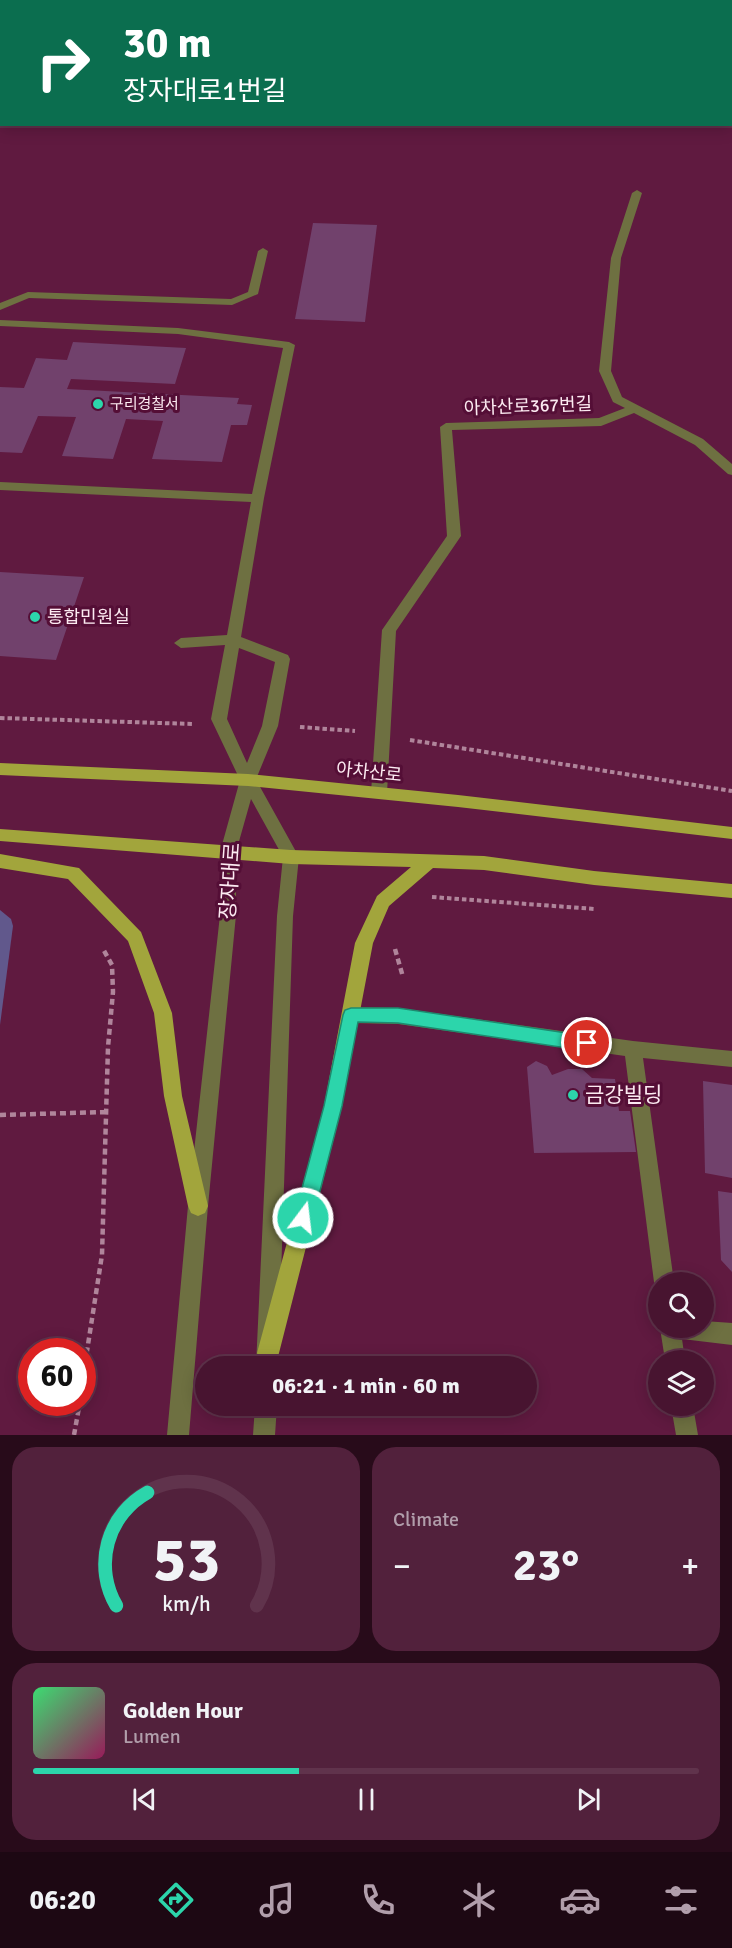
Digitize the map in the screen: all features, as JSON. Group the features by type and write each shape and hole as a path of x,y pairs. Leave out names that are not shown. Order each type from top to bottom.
{"main road":[{"name":"아차산로","path":"0,770 248,780 732,832"},
{"path":"0,835 291,857 484,863 594,878 732,891"},
{"path":"0,861 73,873 135,937 163,1013 173,1096 198,1206"},
{"path":"269,1356 333,1106 364,943 383,901 430,861"}],"street":[{"path":"637,193 616,258 605,371 617,399 699,442 732,471"},
{"path":"0,307 28,295 232,303 253,294 263,251"},
{"path":"0,323 178,331 290,345 258,498 219,720 248,780 291,857 285,916 268,1356"},
{"name":"아차산로367번길","path":"379,793 389,630 454,536 446,428 601,422 635,408"},
{"path":"0,486 258,498"},
{"path":"180,642 233,640"},
{"name":"장자대로","path":"178,1435 198,1206 228,915 228,852 248,780 270,726 283,659 233,640"},
{"path":"351,1015 398,1016 633,1049 732,1059"},
{"path":"633,1049 663,1272"},
{"path":"714,1332 732,1334"},
{"path":"264,1435 265,1416"},
{"path":"684,1416 687,1435"}],"path":[{"path":"428,897 603,910"},
{"path":"89,1338 102,1255 106,1112 113,992 112,965 98,943"},
{"path":"394,944 403,977"},
{"path":"0,1115 106,1112"},
{"path":"75,1435 78,1416"}],"shaded area":[{"path":"0,910 11,919 13,926 0,1025"}],"building":[{"path":"313,223 377,225 365,322 295,319"},
{"path":"73,342 186,348 175,384 71,379 67,389 239,398 237,404 252,405 247,425 231,425 222,462 152,459 163,421 126,419 113,459 62,456 76,417 38,416 22,453 0,452 0,387 24,388 36,358 67,360"},
{"name":"통합민원실","path":"0,572 84,577 56,660 0,656"},
{"name":"금강빌딩","path":"536,1061 547,1066 552,1075 568,1069 582,1069 592,1078 615,1079 619,1111 630,1111 636,1152 534,1153 527,1067"},
{"path":"703,1081 732,1085 732,1178 705,1173"},
{"path":"718,1191 732,1193 732,1272 721,1260"}],"place":[{"name":"구리경찰서","path":"98,404"},
{"name":"통합민원실","path":"35,617"},
{"name":"금강빌딩","path":"573,1095"}],"route":[{"path":"303,1218 333,1106 351,1015 398,1016 587,1043"}]}
